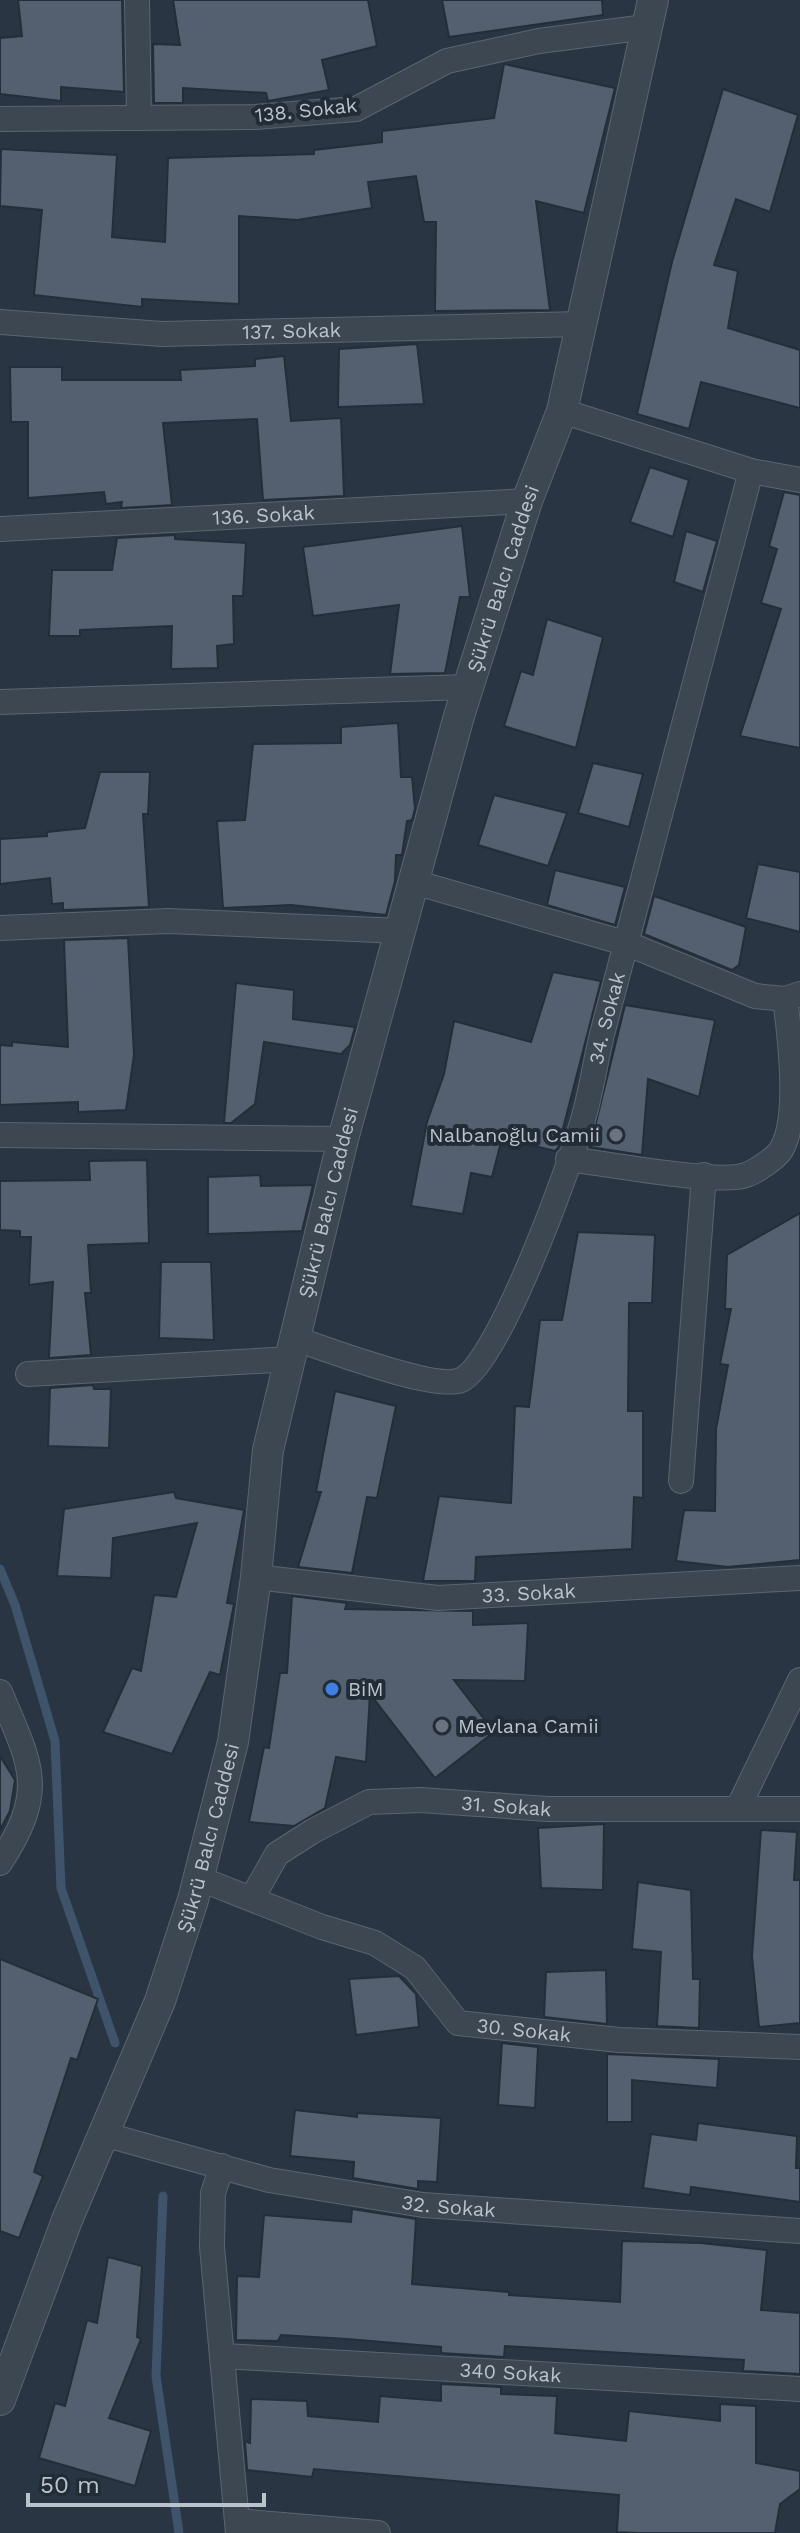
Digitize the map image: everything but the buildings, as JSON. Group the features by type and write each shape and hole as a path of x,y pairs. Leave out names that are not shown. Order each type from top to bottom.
{"street":[{"path":"137,0 139,118"},
{"name":"138. Sokak","path":"0,119 255,117 356,109 447,61 650,13"},
{"name":"Şükrü Balcı Caddesi","path":"0,2400 5,2369 160,2001 198,1878 233,1742 256,1577 268,1450 343,1139 468,687 527,501 562,411 650,13"},
{"name":"137. Sokak","path":"0,322 162,334 582,324"},
{"path":"562,411 751,471 800,480"},
{"name":"34. Sokak","path":"293,1349 425,1380 458,1382 475,1371 520,1290 582,1124 600,1043 751,471"},
{"name":"136. Sokak","path":"0,529 527,501"},
{"path":"0,702 468,687"},
{"path":"414,882 628,944 755,996 792,996 794,1073 791,1152 745,1175 704,1175 568,1159"},
{"path":"0,928 169,921 401,931"},
{"path":"0,1135 343,1139"},
{"path":"681,1481 704,1175"},
{"path":"28,1374 293,1349"},
{"name":"33. Sokak","path":"256,1577 438,1598 800,1578"},
{"path":"738,1808 800,1680"},
{"path":"0,1692 31,1766 29,1802 15,1840 0,1863"},
{"name":"31. Sokak","path":"252,1898 277,1854 369,1802 421,1800 548,1809 800,1809"},
{"name":"30. Sokak","path":"198,1878 322,1927 375,1943 415,1968 458,2023 619,2040 800,2047"},
{"name":"32. Sokak","path":"103,2134 269,2180 423,2205 800,2231"},
{"path":"222,2166 213,2193 212,2247 238,2527 378,2533"},
{"name":"340 Sokak","path":"223,2356 800,2389"}],"waterway":[{"path":"0,1569 15,1605 55,1741 61,1888 115,2043"},
{"path":"163,2196 156,2376 179,2533"}],"place":[{"name":"Nalbanoğlu Camii","path":"616,1135"},
{"name":"BiM","path":"332,1689"},
{"name":"Mevlana Camii","path":"442,1726"}]}
